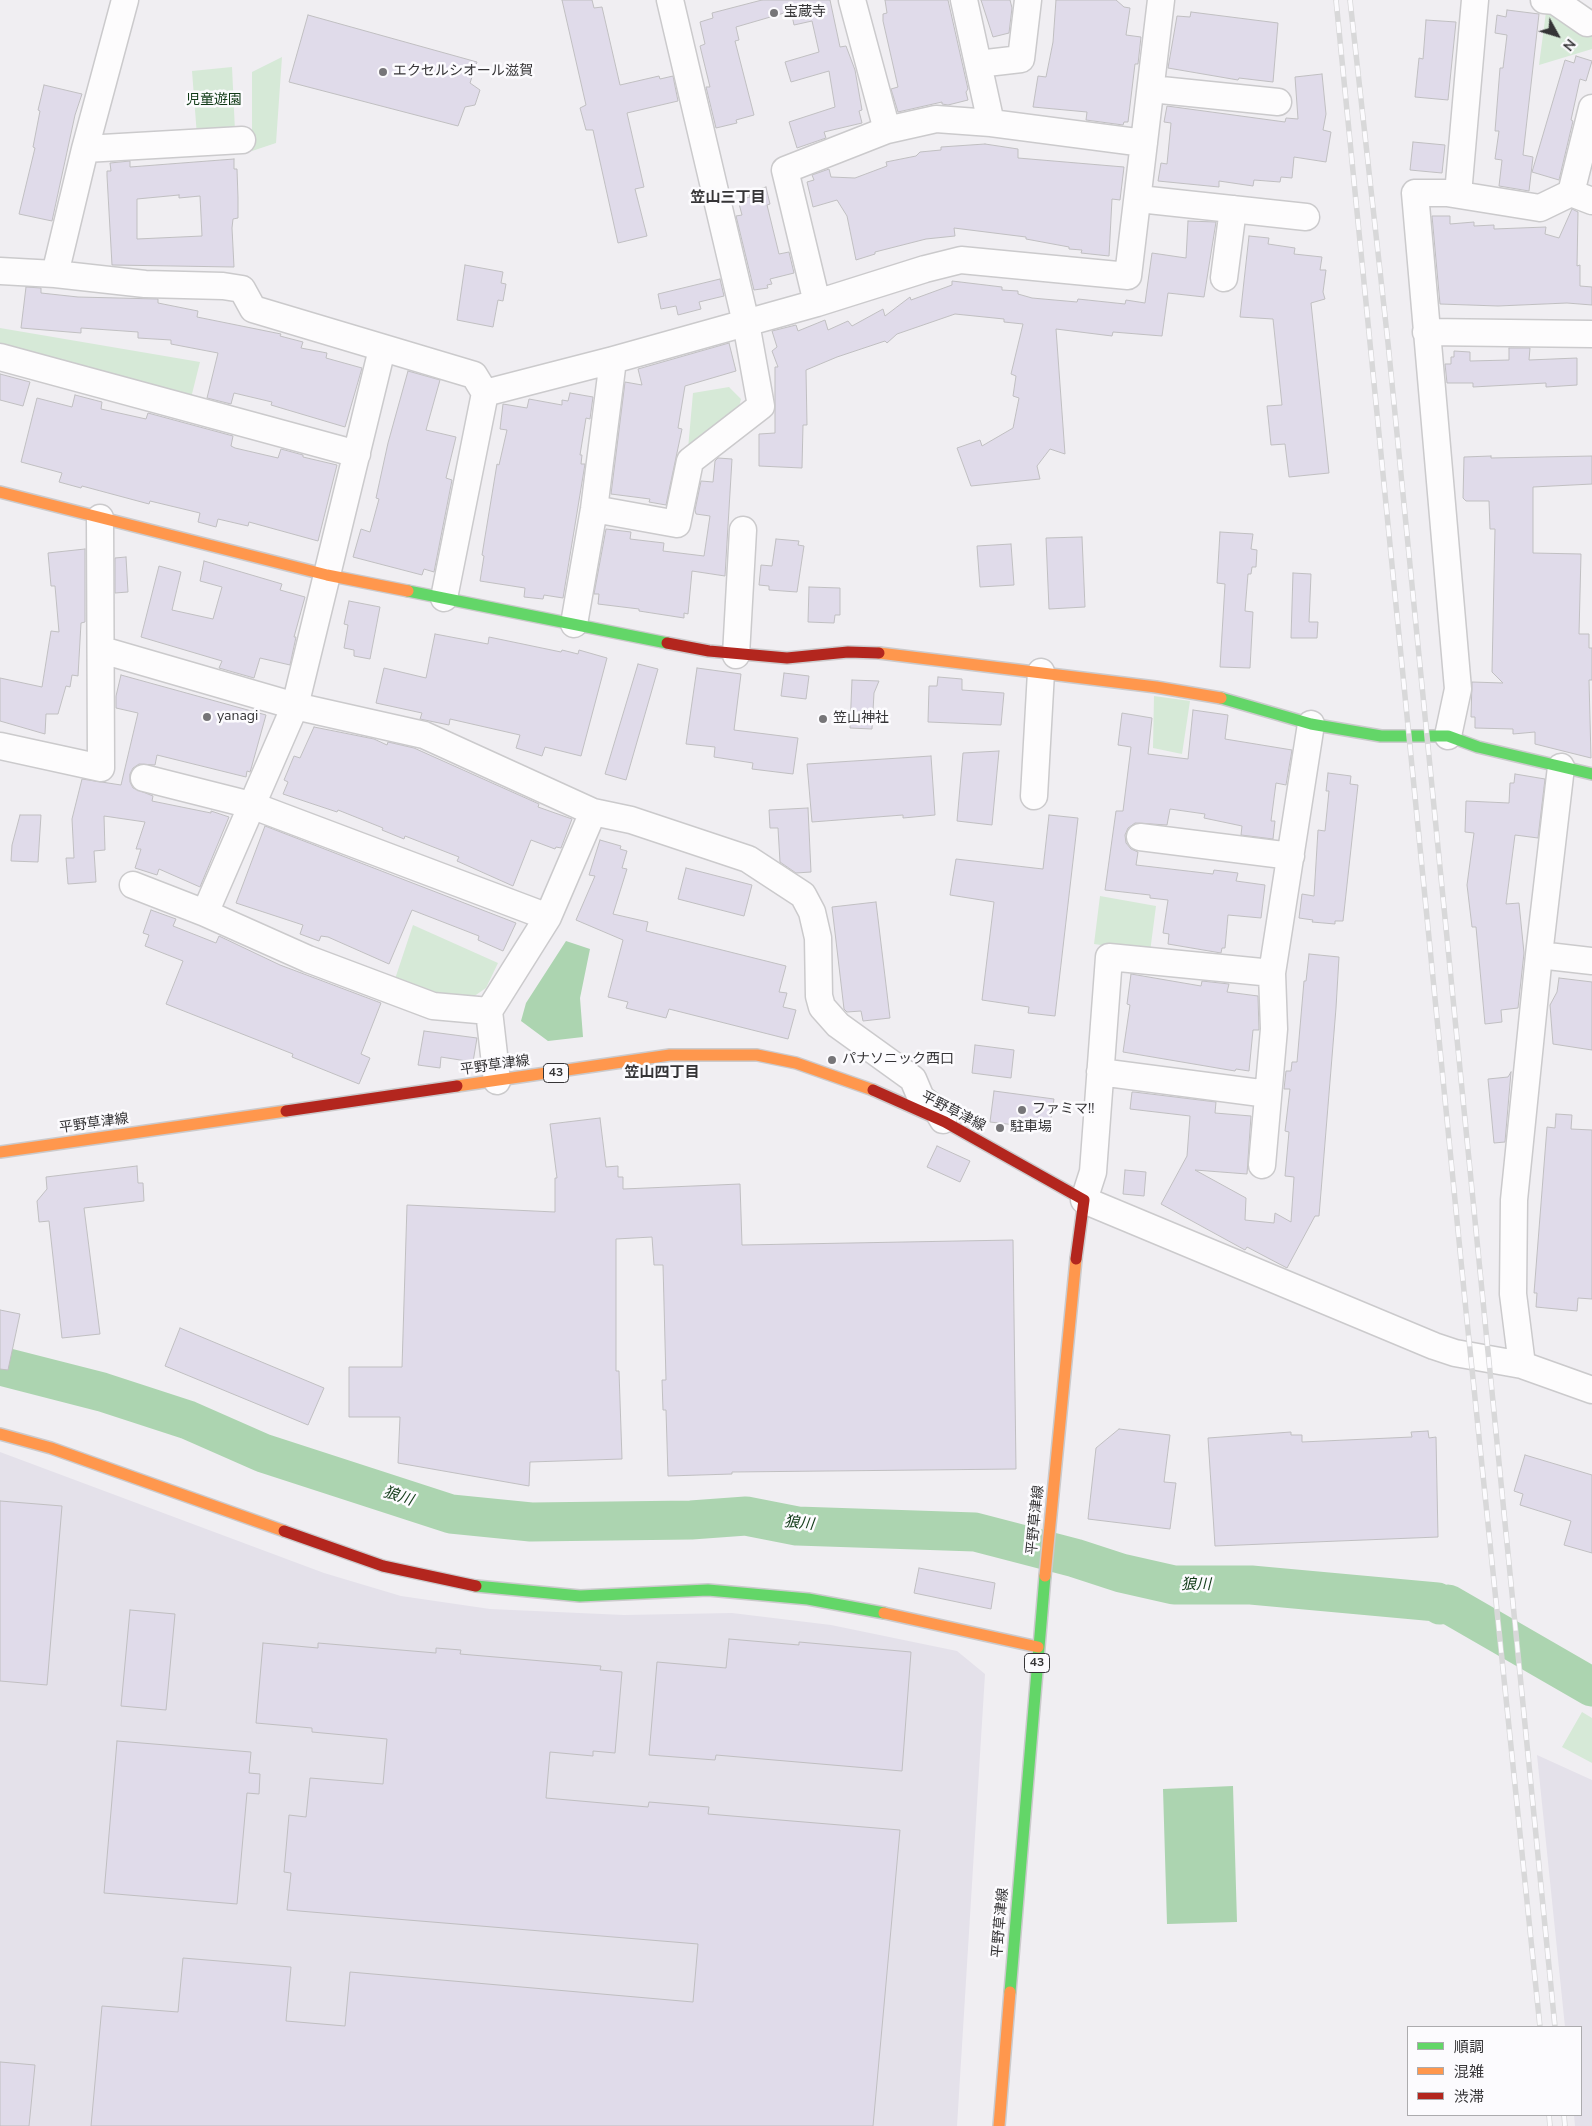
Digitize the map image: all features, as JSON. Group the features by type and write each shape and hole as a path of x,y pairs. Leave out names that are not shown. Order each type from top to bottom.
{"street":[{"path":"56,274 85,149 125,0"},
{"path":"594,509 677,524 690,461 761,406 746,323 670,0"},
{"path":"852,0 886,130"},
{"path":"964,0 991,123"},
{"path":"978,64 1021,59 1028,0"},
{"path":"485,392 613,360 961,260 1128,276 1139,199 1161,0"},
{"path":"1458,194 1475,0"},
{"path":"1544,0 1555,1 1587,22"},
{"path":"1152,89 1278,102"},
{"path":"1448,736 1458,689 1414,193 1458,194 1540,208 1582,197 1592,108"},
{"path":"816,303 785,170 886,130 936,119 991,123 1144,143"},
{"path":"85,149 242,140"},
{"path":"1139,199 1306,217"},
{"path":"1224,278 1233,209"},
{"path":"0,271 56,274 145,284 223,286 242,289 253,309 474,375 485,392 444,598"},
{"path":"1426,332 1592,334"},
{"path":"205,913 295,706 382,349"},
{"path":"0,357 357,454"},
{"path":"574,624 594,509 613,360"},
{"path":"0,492 327,575 736,655 787,658 848,652 900,654 1156,687 1236,701 1312,724 1381,736 1448,736 1478,747 1592,774"},
{"path":"0,746 101,768 100,518"},
{"path":"736,655 743,530"},
{"path":"102,650 295,706 424,735 593,812 631,820 748,859 803,895 812,912 818,938 819,996 822,1007 838,1025 913,1079 921,1098 937,1110 945,1122"},
{"path":"1034,796 1041,672"},
{"path":"1262,1165 1274,1029 1272,973 1312,724"},
{"path":"1522,1365 1513,1294 1514,1200 1539,955 1561,766"},
{"path":"144,778 251,805 548,916"},
{"path":"497,1081 489,1011 548,916 593,812"},
{"path":"1140,837 1291,856"},
{"path":"133,885 205,913 308,959 432,1006 489,1011"},
{"path":"1539,955 1592,961"},
{"path":"1272,973 1109,957 1093,1172 1084,1200 1434,1346 1455,1353 1522,1365 1592,1390"},
{"name":"平野草津線","path":"0,1152 670,1055 757,1055 796,1063 858,1084 945,1122 1084,1200 1079,1226 1038,1648 999,2126"},
{"path":"1100,1072 1268,1094"},
{"path":"0,1434 51,1448 383,1566 480,1587 580,1596 708,1590 808,1599 913,1618 1038,1648"}],"shaded area":[{"path":"566,941 590,949 580,998 583,1037 548,1041 521,1021 526,1003"},
{"path":"0,1452 324,1573 401,1596 490,1609 624,1615 732,1613 831,1625 957,1651 985,1674 957,2126 0,2126"},
{"path":"1537,1755 1592,1780 1592,2126 1575,2126 1574,2116 1582,2116 1582,2026 1565,2026"},
{"path":"1233,1786 1237,1922 1167,1924 1163,1789"}],"green space":[{"path":"1557,10 1592,35 1592,49 1539,65 1546,12"},
{"path":"282,57 276,143 252,151 252,72"},
{"name":"児童遊園","path":"232,67 235,131 197,136 192,71"},
{"path":"0,328 200,362 191,398 0,345"},
{"path":"729,387 741,399 738,411 688,449 693,393"},
{"path":"1154,696 1190,701 1182,754 1153,748"},
{"path":"1100,896 1156,906 1150,952 1094,944"},
{"path":"413,925 498,963 486,988 473,997 436,995 395,979"},
{"path":"1582,1712 1592,1718 1592,1763 1562,1747"}],"building":[{"path":"562,0 592,0 594,8 602,7 620,85 659,76 660,79 673,76 678,101 627,113 644,187 635,189 647,236 618,243 593,130 586,130 580,108 586,105"},
{"path":"762,0 830,0 840,47 846,46 855,70 862,110 859,111 862,123 824,132 826,138 797,148 789,122 835,107 829,71 791,82 785,62 819,52 812,21 794,25 791,11 736,27 739,40 735,41 754,115 736,120 737,123 716,128 706,87 710,87 700,46 705,44 700,22 713,18 712,13"},
{"path":"885,0 948,0 968,89 966,92 968,100 948,105 942,104 942,102 898,112 891,89 898,87 883,21 883,14 887,13"},
{"path":"981,0 1010,0 1012,8 1009,33 993,37"},
{"path":"1056,0 1116,0 1124,7 1130,8 1126,35 1141,37 1138,64 1135,64 1128,122 1124,122 1123,125 1086,120 1087,112 1033,107 1038,76 1046,77 1053,42"},
{"path":"1507,10 1539,14 1523,155 1533,157 1529,191 1499,186 1502,160 1495,159 1499,131 1495,131 1500,68 1503,68 1507,35 1495,33 1497,15 1506,17"},
{"path":"1191,12 1278,23 1273,82 1239,78 1238,80 1168,68 1177,16 1190,17"},
{"name":"エクセルシオール滋賀","path":"308,15 477,62 470,83 480,90 475,105 465,107 458,126 289,82"},
{"path":"1426,20 1456,22 1448,100 1415,97 1419,58 1423,59"},
{"path":"1576,56 1592,61 1586,81 1580,79 1571,120 1573,121 1559,180 1532,172 1565,60 1574,63"},
{"path":"1322,74 1326,114 1323,130 1331,132 1326,162 1294,157 1292,178 1281,177 1280,182 1254,180 1253,186 1219,181 1219,187 1158,181 1161,163 1167,164 1171,123 1164,122 1167,106 1285,122 1286,118 1298,119 1295,77"},
{"path":"44,85 82,94 75,115 52,221 19,214 35,148 33,147 40,111 38,110"},
{"path":"1413,142 1445,145 1442,173 1410,170"},
{"path":"985,144 1018,149 1018,158 1124,167 1120,200 1112,199 1109,256 1081,253 1082,250 1069,249 1069,247 1026,239 1026,237 954,228 955,236 926,239 875,252 875,254 856,260 847,216 837,200 813,207 807,182 814,180 812,175 829,169 831,177 855,178 887,166 886,162 916,156 920,152 941,150 941,147"},
{"path":"234,159 234,169 237,169 238,218 233,219 232,228 234,267 112,265 107,171 111,171 110,163 130,161 130,167","holes":["179,195 179,198 200,196 202,236 137,239 137,199"]},
{"path":"766,187 770,204 767,205 779,254 789,252 794,273 770,279 772,284 767,285 768,288 754,290 736,216 742,215 738,200 750,197 749,192"},
{"path":"1572,209 1578,212 1577,266 1580,265 1580,286 1592,287 1592,305 1567,303 1498,306 1440,304 1432,216 1450,216 1450,224 1474,222 1474,226 1494,225 1494,229 1546,227 1545,234 1559,238"},
{"path":"1188,221 1216,222 1204,297 1168,293 1162,336 1113,332 1112,336 1056,329 1065,454 1050,449 1037,466 1040,479 971,486 957,448 980,440 982,446 1013,428 1019,398 1013,396 1016,376 1011,374 1023,324 1004,322 1004,319 955,314 897,334 887,343 885,341 837,357 806,370 807,425 803,425 802,468 759,466 759,434 775,433 775,367 778,367 772,351 777,347 772,331 796,325 798,331 825,320 828,330 848,321 852,326 883,309 885,316 910,297 911,300 952,285 952,281 1002,287 1002,290 1018,291 1018,294 1032,298 1077,302 1078,299 1125,304 1126,300 1145,303 1152,253 1186,258"},
{"path":"1249,236 1269,238 1268,244 1295,248 1294,254 1322,257 1320,270 1326,270 1323,292 1325,299 1311,303 1329,473 1289,477 1285,444 1271,445 1267,406 1282,405 1273,319 1240,317"},
{"path":"465,265 503,272 501,283 506,284 503,301 498,300 493,327 457,320"},
{"path":"720,279 724,296 699,302 701,309 678,315 676,306 661,309 658,294"},
{"path":"26,287 41,288 41,293 78,297 158,299 158,303 198,311 197,317 281,334 280,336 303,342 301,348 327,353 326,358 362,368 345,427 271,405 272,402 234,393 231,404 207,398 218,353 171,344 171,340 138,338 138,332 81,328 81,333 21,328"},
{"path":"729,343 736,371 685,386 678,428 682,429 666,505 649,502 650,499 611,494 625,382 642,385 638,369"},
{"path":"1509,348 1530,348 1529,360 1577,358 1577,385 1546,387 1546,383 1473,387 1473,383 1447,383 1445,364 1451,364 1451,357 1454,357 1454,351 1470,352 1470,361 1509,360"},
{"path":"408,371 440,380 426,430 456,437 446,478 452,480 434,572 424,569 422,575 353,557 361,529 370,532 379,499 376,498 388,443"},
{"path":"0,374 30,382 23,406 0,400"},
{"path":"570,393 593,397 590,419 586,418 580,455 582,455 581,464 585,464 563,598 544,595 543,599 524,597 525,588 480,581 484,556 482,555 497,464 499,465 507,430 500,429 503,404 527,408 529,399 562,405 562,400 568,401"},
{"path":"75,395 102,402 101,409 146,419 148,413 233,436 231,446 235,448 278,458 281,449 303,455 303,457 337,465 318,541 249,522 248,526 218,519 216,527 198,522 200,513 150,501 149,504 82,486 81,488 59,482 62,473 21,462 37,398 72,407"},
{"path":"1491,456 1491,458 1592,456 1592,484 1533,487 1533,553 1581,554 1579,634 1589,634 1589,648 1592,648 1592,680 1589,680 1591,758 1535,744 1535,732 1513,734 1513,729 1475,728 1475,717 1471,717 1472,682 1503,683 1492,672 1495,529 1490,529 1489,501 1466,501 1463,498 1464,457"},
{"path":"718,458 732,459 725,576 692,571 688,614 684,613 684,618 639,611 639,609 598,604 599,594 594,594 606,529 631,532 630,539 664,543 663,551 704,556 710,516 696,514 695,510 701,481 713,482 715,461"},
{"path":"1220,532 1253,534 1251,549 1257,550 1256,567 1252,567 1251,574 1248,574 1245,611 1253,612 1250,668 1220,667 1225,584 1217,583"},
{"path":"1082,537 1085,607 1049,609 1046,538"},
{"path":"776,539 799,541 798,545 804,546 797,592 769,590 769,586 759,585 761,565 772,566"},
{"path":"1011,544 1014,585 980,587 977,546"},
{"path":"85,549 85,622 81,623 78,676 72,675 70,687 66,686 58,714 46,714 45,734 0,721 0,678 42,687 51,631 59,632 55,586 51,586 48,553"},
{"path":"126,557 128,592 115,593 115,558"},
{"path":"204,561 282,584 280,590 305,597 294,637 296,637 290,665 260,658 254,678 219,668 222,661 141,637 159,566 181,572 172,610 213,619 222,587 200,581"},
{"path":"1293,573 1311,574 1309,622 1318,622 1317,638 1291,638"},
{"path":"809,587 840,588 840,615 835,615 834,623 808,622"},
{"path":"349,601 380,607 370,659 354,656 354,650 344,648 348,625 344,624"},
{"path":"435,634 488,644 489,637 561,652 562,650 578,654 579,650 607,658 581,756 545,747 542,756 516,748 520,735 450,719 449,725 420,719 422,713 376,703 384,668 426,678"},
{"path":"638,664 658,669 626,780 605,774"},
{"path":"697,668 741,674 734,730 798,738 793,774 752,769 753,763 714,757 715,747 686,744"},
{"path":"784,673 809,676 806,699 781,696"},
{"path":"121,675 266,715 251,769 250,772 247,771 246,777 157,755 155,765 139,764 133,768 130,774 130,782 133,788 153,796 152,801 211,813 211,811 229,817 200,887 159,869 157,875 135,868 141,849 136,849 145,822 104,816 105,850 94,851 96,882 68,884 66,858 74,858 72,819 82,779 121,785 138,713 116,708 116,696"},
{"path":"938,677 962,679 962,690 1004,693 1001,725 928,722 929,686 937,686"},
{"path":"852,680 879,681 874,693 872,729 850,728"},
{"path":"1193,710 1228,715 1225,739 1292,750 1286,785 1276,783 1271,821 1275,821 1273,839 1241,835 1242,826 1204,818 1205,814 1170,809 1167,825 1135,823 1128,828 1125,835 1126,843 1131,849 1138,852 1136,865 1213,874 1214,870 1238,873 1236,881 1265,885 1261,918 1228,915 1225,948 1222,948 1221,953 1168,944 1169,934 1163,933 1168,900 1150,898 1150,895 1105,890 1116,811 1123,811 1131,747 1118,745 1122,713 1152,718 1148,754 1188,759"},
{"path":"314,727 374,739 387,745 388,742 414,748 539,804 538,807 572,819 561,848 556,847 555,849 531,840 513,886 457,861 459,857 405,836 404,839 382,830 383,828 338,810 337,812 283,794 288,782 284,780 294,756 300,758"},
{"path":"999,751 992,825 957,821 963,753"},
{"path":"931,756 935,815 903,818 903,815 812,822 807,764"},
{"path":"1328,773 1351,776 1350,784 1358,785 1343,921 1335,921 1335,924 1312,922 1313,920 1299,918 1302,894 1314,896 1318,830 1325,831 1329,791 1326,791"},
{"path":"1515,774 1545,779 1538,838 1515,835 1506,904 1519,903 1524,953 1518,1008 1501,1010 1502,1022 1485,1024 1476,927 1472,927 1467,885 1474,833 1465,832 1466,801 1509,803 1510,783 1514,783"},
{"path":"808,808 811,872 796,873 780,862 778,828 770,828 769,810"},
{"path":"20,815 41,815 38,862 11,861 12,845"},
{"path":"1049,815 1078,818 1055,1016 1028,1013 1029,1007 982,1000 994,902 950,895 956,859 1043,869"},
{"path":"265,826 516,923 503,951 478,940 479,936 412,910 389,964 328,937 321,936 319,941 300,934 303,925 236,903"},
{"path":"600,840 621,846 620,849 627,851 622,868 627,869 613,914 648,922 646,931 786,966 779,992 787,993 783,1007 796,1010 788,1039 669,1009 666,1018 626,1008 628,1002 608,997 623,940 576,920 595,876 589,875"},
{"path":"686,868 752,885 744,916 678,899"},
{"path":"876,902 890,1018 863,1021 861,1011 847,1012 844,1009 832,907"},
{"path":"151,910 176,919 173,926 216,943 219,936 280,965 381,1003 361,1054 370,1058 359,1084 292,1057 293,1054 166,1004 183,961 145,946 149,935 143,933"},
{"path":"1309,954 1339,957 1336,1008 1319,1216 1315,1216 1287,1268 1247,1247 1245,1250 1161,1204 1187,1156 1190,1116 1130,1109 1132,1092 1134,1092 1216,1102 1215,1113 1251,1116 1247,1174 1195,1170 1246,1198 1245,1220 1274,1223 1275,1213 1291,1222 1294,1177 1285,1176 1289,1132 1285,1131 1290,1089 1284,1089 1286,1071 1291,1071 1292,1062 1297,1062 1304,981 1306,981"},
{"path":"1131,974 1201,986 1202,981 1229,984 1227,992 1258,996 1259,1030 1253,1030 1249,1071 1236,1069 1235,1071 1123,1052 1130,1005 1127,1004"},
{"path":"1559,978 1592,982 1592,1050 1553,1044 1550,1005 1557,992"},
{"path":"424,1031 477,1038 473,1062 441,1057 440,1068 418,1065"},
{"path":"975,1045 1014,1050 1011,1078 972,1073"},
{"path":"1511,1072 1505,1142 1494,1143 1488,1079 1508,1077"},
{"name":"ファミマ!!","path":"994,1091 1054,1099 1049,1129 990,1122"},
{"path":"1556,1114 1572,1115 1571,1129 1592,1130 1592,1299 1578,1298 1577,1311 1536,1307 1537,1293 1534,1293 1547,1127 1555,1128"},
{"path":"600,1118 606,1167 618,1166 618,1177 623,1177 623,1189 740,1184 742,1245 1013,1240 1016,1469 732,1472 732,1474 668,1476 666,1410 663,1410 662,1380 666,1380 663,1265 654,1265 652,1237 616,1239 616,1371 619,1371 622,1459 530,1462 529,1486 398,1463 400,1417 349,1417 349,1367 402,1367 407,1205 555,1212 555,1178 557,1178 550,1124"},
{"path":"937,1146 970,1161 960,1182 927,1167"},
{"path":"137,1166 138,1183 143,1183 144,1201 84,1208 100,1334 62,1338 49,1221 39,1222 37,1201 47,1189 46,1177"},
{"path":"1125,1170 1146,1172 1144,1196 1123,1194"},
{"path":"0,1310 20,1314 8,1370 0,1369"},
{"path":"180,1328 324,1388 308,1425 165,1366"},
{"path":"1119,1429 1170,1435 1164,1482 1176,1483 1170,1529 1088,1519 1096,1448"},
{"path":"1428,1431 1429,1438 1436,1437 1438,1537 1215,1546 1208,1438 1291,1432 1291,1435 1302,1435 1302,1442 1412,1437 1411,1432"},
{"path":"1525,1455 1592,1475 1592,1553 1564,1545 1571,1521 1520,1505 1523,1494 1514,1491"},
{"path":"0,1501 62,1506 47,1685 0,1681"},
{"path":"919,1568 995,1583 991,1609 914,1593"},
{"path":"130,1610 175,1614 166,1710 121,1706"},
{"path":"729,1639 799,1645 799,1642 911,1652 902,1771 716,1755 715,1760 649,1755 657,1662 726,1668"},
{"path":"263,1643 318,1648 318,1643 436,1653 436,1648 461,1650 460,1654 601,1666 600,1670 622,1672 615,1753 593,1751 593,1756 550,1752 546,1798 648,1807 649,1802 709,1807 708,1814 900,1830 873,2126 91,2126 102,2006 178,2012 183,1958 291,1967 286,2021 345,2026 350,1972 693,2002 698,1944 287,1910 291,1873 284,1872 289,1815 306,1817 310,1778 383,1784 387,1739 312,1732 312,1728 256,1723"},
{"path":"117,1741 251,1752 249,1773 260,1774 259,1794 247,1793 237,1904 104,1893"},
{"path":"0,2062 35,2065 29,2126 0,2126"}],"waterway":[{"name":"狼川","path":"0,1366 102,1392 188,1420 263,1453 451,1514 531,1522 691,1520 746,1516 797,1526 975,1532 1075,1558 1121,1573 1174,1585 1251,1585 1437,1602 1440,1605 1448,1604 1592,1687"}],"railway":[{"path":"1336,0 1466,1311 1540,2026"},
{"path":"1350,0 1388,343 1555,2026"},
{"path":"1549,2116 1550,2126"},
{"path":"1564,2116 1565,2126"}],"traffic: fast":[{"path":"408,591 667,643"},
{"path":"1221,698 1311,724 1381,736 1448,736 1478,747 1592,774"},
{"path":"1010,1992 1045,1576"},
{"path":"476,1586 580,1596 708,1590 808,1599 884,1613"}],"traffic: slow":[{"path":"0,492 327,575 408,591"},
{"path":"879,653 1156,687 1221,698"},
{"path":"457,1086 670,1055 757,1055 796,1063 873,1090"},
{"path":"0,1152 286,1111"},
{"path":"1045,1576 1076,1259"},
{"path":"0,1434 51,1448 284,1531"},
{"path":"884,1613 1038,1647"},
{"path":"999,2126 1010,1992"}],"traffic: jam":[{"path":"667,643 709,651 787,658 848,652 879,653"},
{"path":"286,1111 457,1086"},
{"path":"873,1090 945,1122 1084,1200 1076,1259"},
{"path":"284,1531 383,1566 476,1586"}],"place":[{"name":"宝蔵寺","path":"774,13"},
{"name":"エクセルシオール滋賀","path":"383,72"},
{"name":"yanagi","path":"207,717"},
{"name":"笠山神社","path":"823,719"},
{"name":"パナソニック西口","path":"832,1060"},
{"name":"ファミマ!!","path":"1022,1110"},
{"name":"駐車場","path":"1000,1128"}],"district":[{"name":"笠山三丁目","path":"728,198"},
{"name":"笠山四丁目","path":"662,1073"}]}
